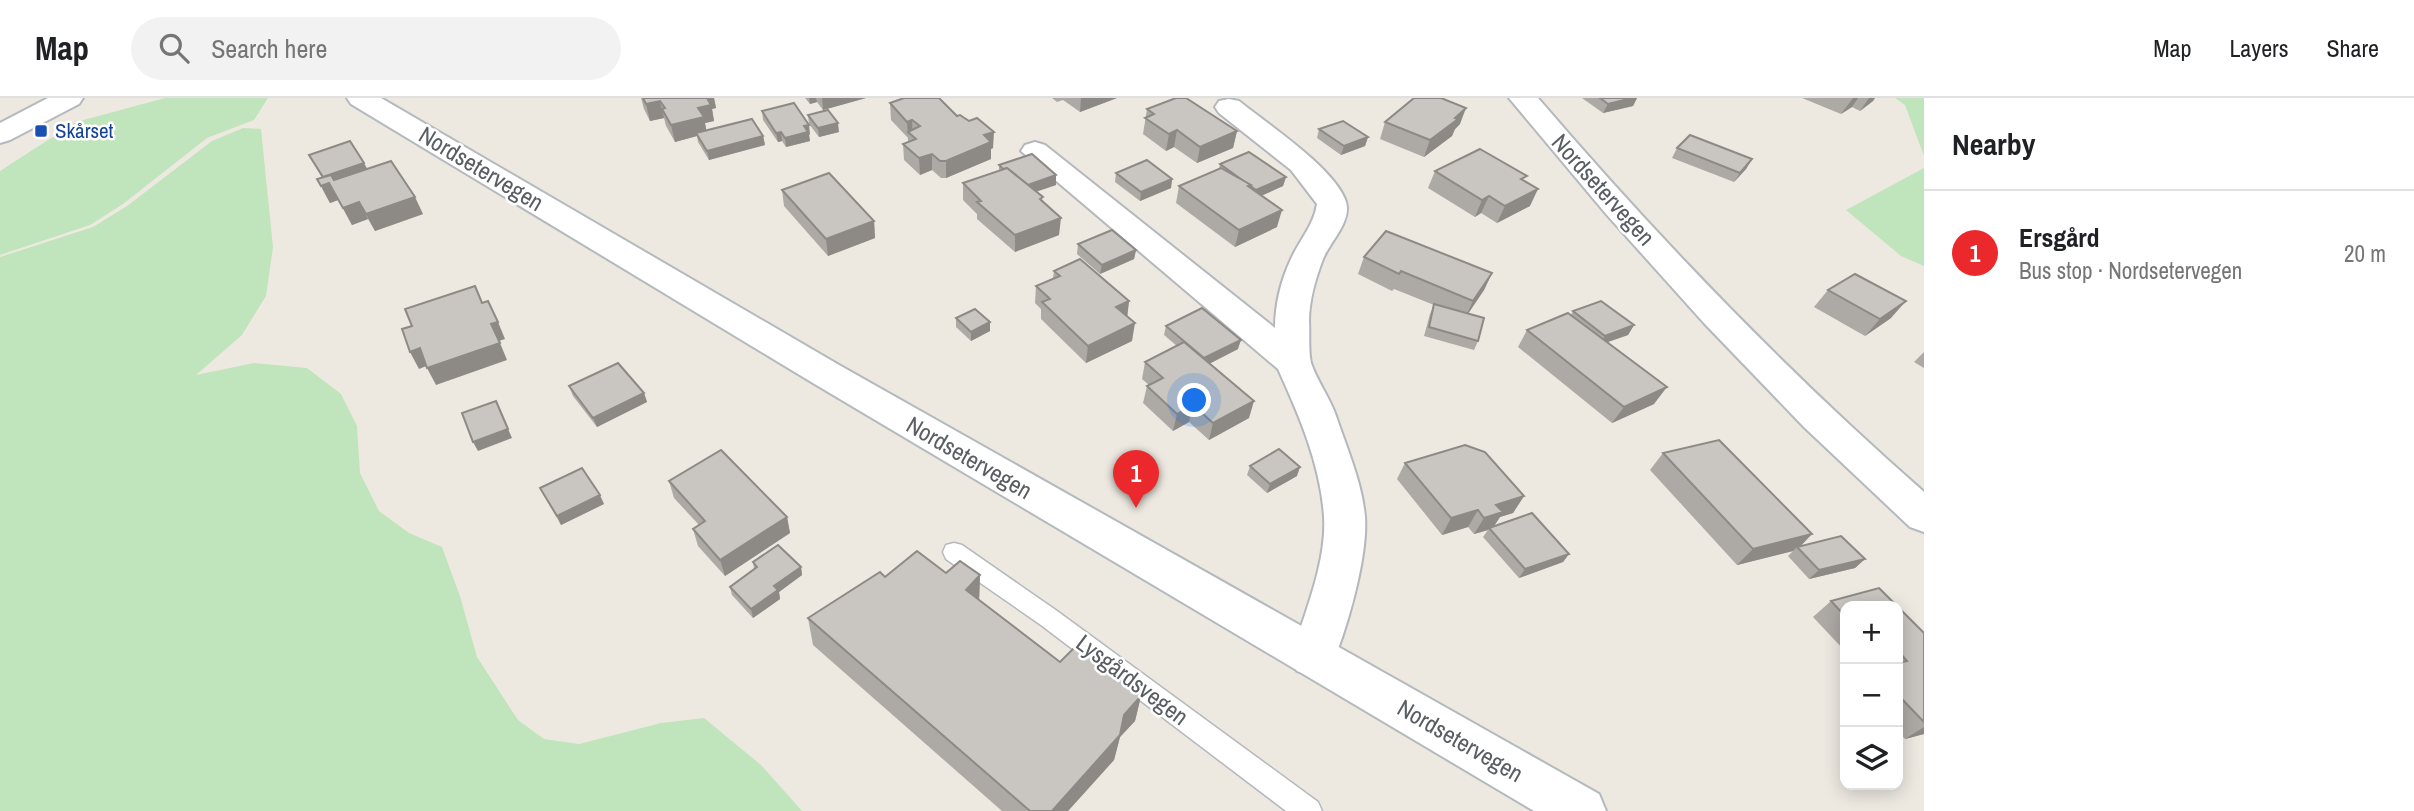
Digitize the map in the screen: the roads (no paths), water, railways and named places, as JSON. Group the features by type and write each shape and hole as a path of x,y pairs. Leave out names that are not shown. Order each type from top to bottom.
{"main road":[{"path":"4,129 69,98"},
{"name":"Nordsetervegen","path":"361,98 826,374 1581,811"},
{"name":"Nordsetervegen","path":"1523,98 1732,335 1812,414 1924,516"},
{"path":"1228,107 1301,164 1328,195 1332,204 1330,219 1308,257 1300,278 1292,313 1293,362 1315,410 1339,482 1345,519 1339,571 1313,657"},
{"path":"1035,151 1293,362"}],"lane":[{"name":"Lysgårdsvegen","path":"954,552 1049,618 1308,811"}],"place":[{"name":"Skårset","path":"41,131"},
{"name":"Ersgård","path":"1136,508"}]}
